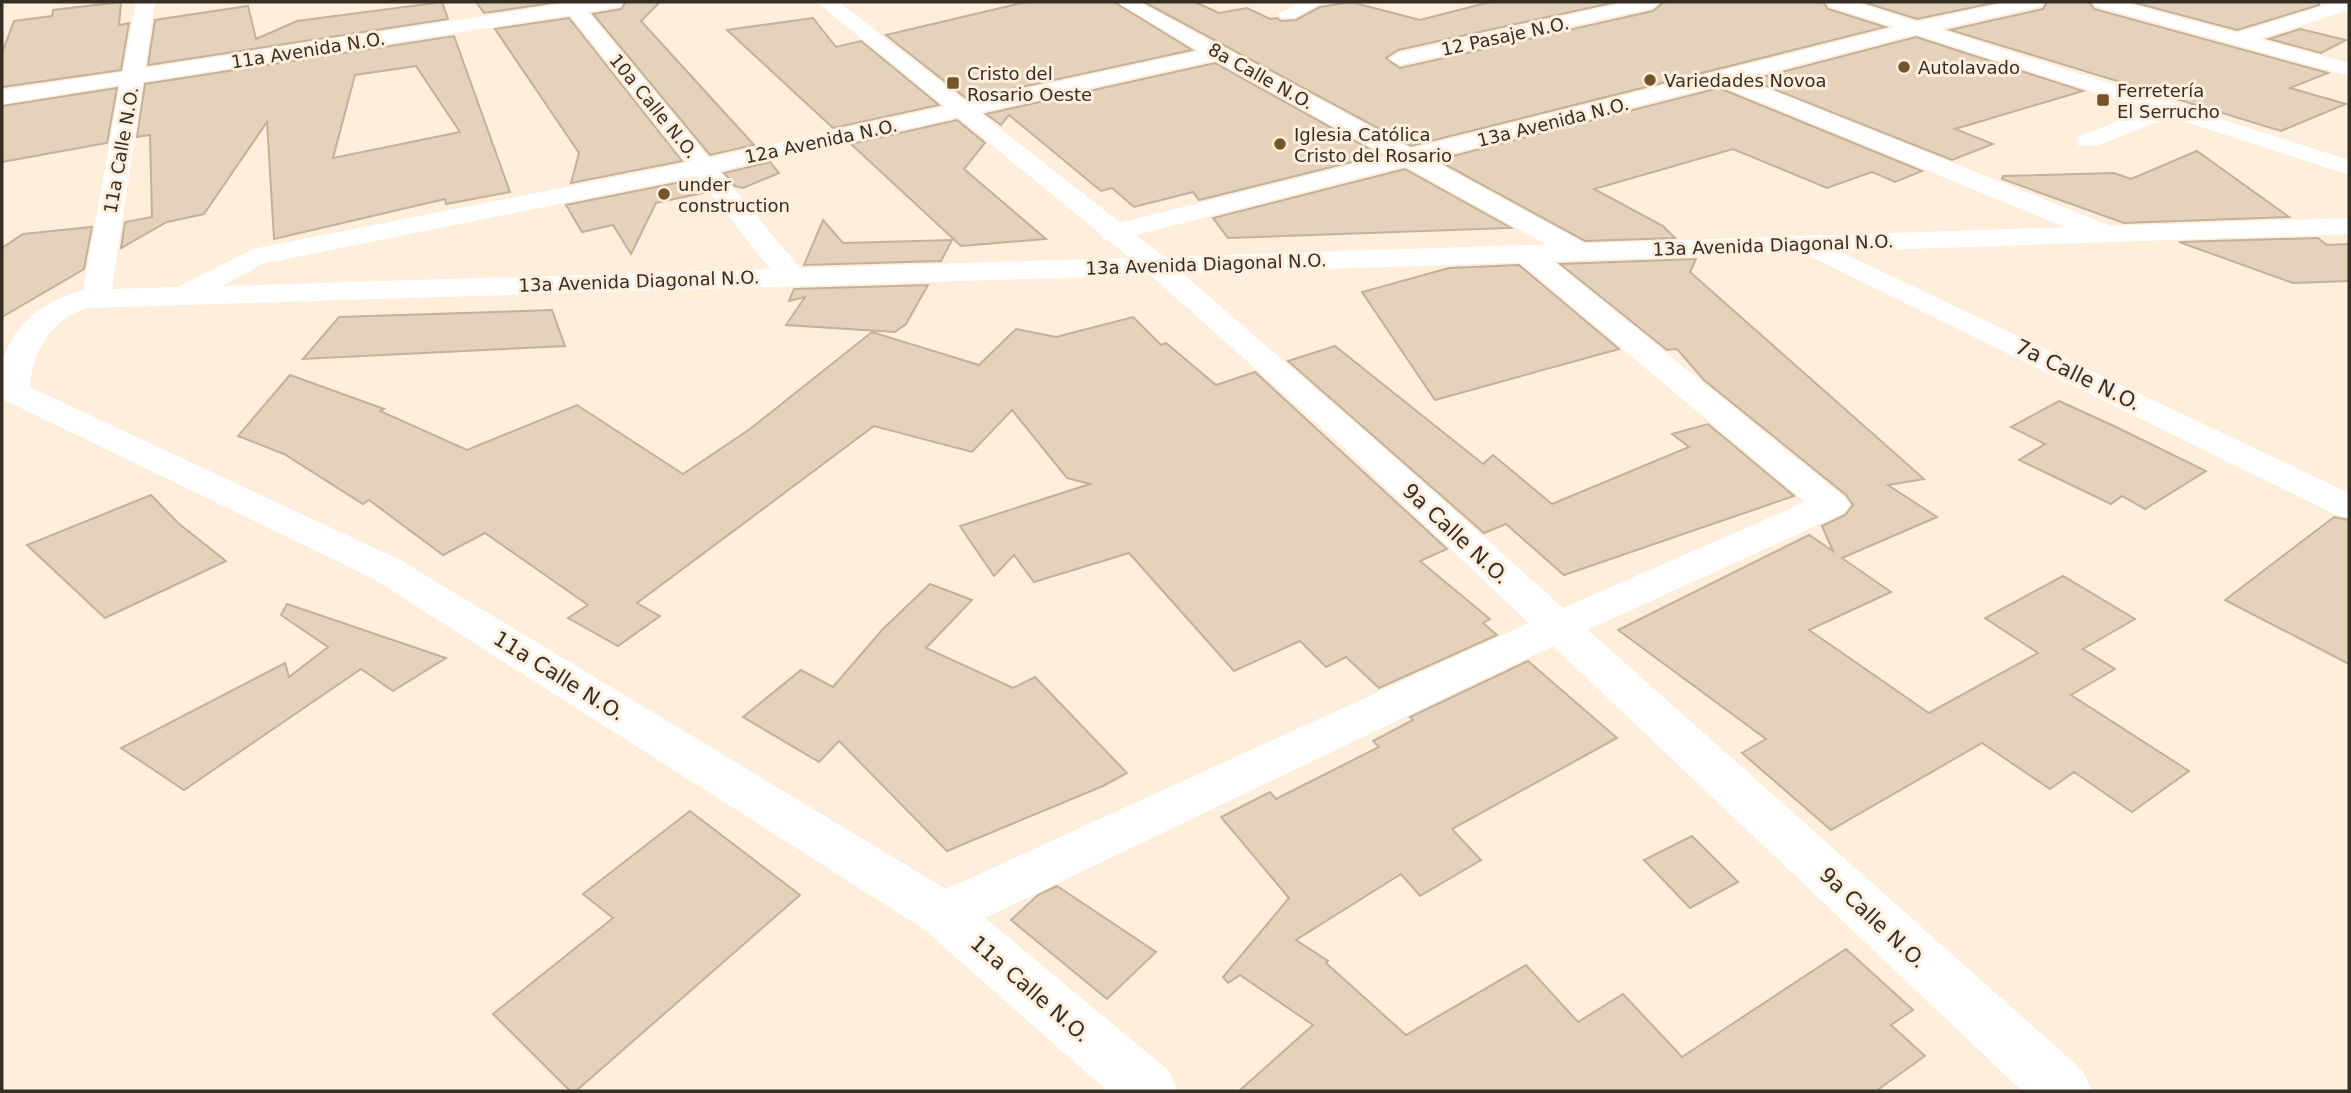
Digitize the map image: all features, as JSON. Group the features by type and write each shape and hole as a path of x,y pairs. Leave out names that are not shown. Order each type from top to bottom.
{"street":[{"name":"11a Calle N.O.","path":"145,2 133,78 79,301 44,315 14,368 13,392 386,569 943,914 1149,1091"},
{"name":"11a Avenida N.O.","path":"2,97 573,5 614,2"},
{"name":"9a Calle N.O.","path":"827,2 1157,266 1355,440 2063,1091"},
{"name":"8a Calle N.O.","path":"1125,2 1580,252"},
{"path":"1288,14 1314,2"},
{"name":"12 Pasaje N.O.","path":"1398,59 1652,2"},
{"path":"1836,2 2349,168"},
{"name":"13a Avenida N.O.","path":"1113,233 1916,28 2035,2"},
{"path":"2102,2 2349,70"},
{"path":"2236,40 2349,4"},
{"name":"10a Calle N.O.","path":"573,5 790,275"},
{"name":"12a Avenida N.O.","path":"183,296 253,257 703,167 1220,53"},
{"path":"1724,79 2105,234"},
{"path":"2088,141 2169,109"},
{"name":"13a Avenida Diagonal N.O.","path":"79,301 790,275 1157,266 2349,226"},
{"name":"7a Calle N.O.","path":"1807,244 2349,507"},
{"path":"943,914 1557,627 1831,505 1527,254"}],"building":[{"path":"121,2 119,25 129,23 121,70 2,87 2,53 14,21 52,16 53,10"},
{"path":"442,2 448,19 148,65 155,20 248,6 256,39 297,21"},
{"path":"476,2 558,2 484,13"},
{"path":"626,2 660,2 641,21 754,145 710,155 593,14 621,9"},
{"path":"1026,2 1114,2 1192,50 967,99 886,35"},
{"path":"1144,2 1195,2 1219,13 1247,8 1281,21 1296,20 1320,7 1351,2 1420,20 1490,2 1616,2 1398,50 1386,58 1400,68 1653,11 1664,2 1823,2 1828,9 1885,27 1411,146"},
{"path":"1863,2 1998,2 1917,19"},
{"path":"2047,2 2089,2 2094,9 2328,73 2290,88 2346,104 2281,131 1950,30 2043,9"},
{"path":"2132,2 2319,2 2319,5 2237,30"},
{"path":"569,18 682,161 571,183 579,153 495,29"},
{"path":"813,18 836,47 861,41 939,105 833,128 727,30"},
{"path":"2300,29 2346,40 2321,53 2269,39"},
{"path":"454,36 510,192 446,204 445,199 274,239 267,122 204,214 167,222 121,248 125,222 152,217 150,135 137,137 145,84","holes":["416,66 460,132 333,158 355,75"]},
{"path":"1916,37 2083,91 1955,129 1993,144 1952,160 1751,80"},
{"path":"1215,63 1380,155 1199,200 1193,192 1134,207 1112,188 1101,191 1009,115 1001,125 986,114"},
{"path":"117,88 107,143 2,162 2,106"},
{"path":"1719,88 1922,171 1895,182 1872,172 1827,188 1733,149 1594,189 1663,226 1675,238 1585,241 1437,160"},
{"path":"957,120 985,143 964,169 1046,239 961,246 851,144"},
{"path":"2197,151 2289,217 2124,223 2002,179 2003,176 2114,173 2131,179"},
{"path":"770,162 779,173 743,188 735,186 724,173"},
{"path":"1405,169 1511,228 1228,238 1213,218"},
{"path":"696,179 707,192 656,203 631,254 613,225 582,232 566,205"},
{"path":"823,220 843,243 952,240 941,261 804,265"},
{"path":"92,227 84,269 2,317 2,248 23,234"},
{"path":"2318,238 2327,245 2349,244 2349,281 2293,283 2179,242"},
{"path":"1696,259 1690,272 1924,479 1888,485 1937,517 1842,558 1891,592 1809,630 1929,713 2038,653 1985,618 2063,576 2135,619 2083,649 2115,669 2071,695 2189,771 2132,812 2074,772 2050,789 1982,743 1831,830 1742,753 1766,739 1618,630 1809,535 1833,551 1822,526 1845,515 1853,505 1846,495 1704,380 1677,349 1667,350 1560,264"},
{"path":"1519,265 1619,349 1435,400 1362,292 1449,268"},
{"path":"928,285 906,324 895,332 786,325 805,297 789,301 794,289"},
{"path":"552,310 565,346 303,359 339,317"},
{"path":"1133,317 1161,345 1166,343 1216,385 1255,372 1447,549 1420,561 1490,619 1483,623 1497,635 1379,688 1346,657 1326,667 1300,641 1234,671 1129,553 1034,582 1014,555 994,576 960,526 1090,484 1067,478 1012,410 972,452 874,426 637,603 660,616 618,646 568,618 588,605 485,533 443,555 369,500 363,504 284,454 238,436 290,375 384,409 380,411 467,450 577,405 683,474 750,429 872,332 979,365 1016,329 1056,337"},
{"path":"1335,346 1483,464 1493,455 1552,504 1689,447 1672,434 1708,424 1794,496 1564,575 1506,524 1484,533 1288,361"},
{"path":"2059,401 2206,471 2145,509 2122,496 2111,504 2019,460 2045,444 2011,427"},
{"path":"151,495 178,523 226,561 105,618 27,545"},
{"path":"2334,517 2349,520 2349,664 2225,600"},
{"path":"930,584 972,600 926,648 1013,688 1035,677 1127,773 1103,786 947,851 839,741 819,762 743,717 801,670 833,687 882,630"},
{"path":"287,604 446,658 393,691 361,669 184,790 121,748 285,663 289,677 328,647 281,615"},
{"path":"1528,661 1617,738 1452,829 1481,860 1420,896 1401,874 1296,940 1328,961 1326,963 1406,1035 1526,965 1578,1022 1623,994 1682,1057 1846,949 1913,1010 1891,1025 1925,1056 1876,1091 1239,1091 1313,1025 1240,975 1228,983 1223,977 1289,898 1221,817 1270,792 1276,799 1379,747 1373,741 1413,720 1410,717"},
{"path":"690,811 800,895 576,1091 570,1091 493,1014 613,918 583,894"},
{"path":"1692,836 1738,882 1690,908 1644,860"},
{"path":"1057,886 1156,952 1107,999 1011,920 1038,895"}],"place":[{"name":"Autolavado","path":"1904,67"},
{"name":"Variedades Novoa","path":"1650,80"},
{"name":"Cristo del Rosario Oeste","path":"953,83"},
{"name":"Ferretería El Serrucho","path":"2103,100"},
{"name":"Iglesia Católica Cristo del Rosario","path":"1280,144"},
{"name":"under construction","path":"664,194"}]}
